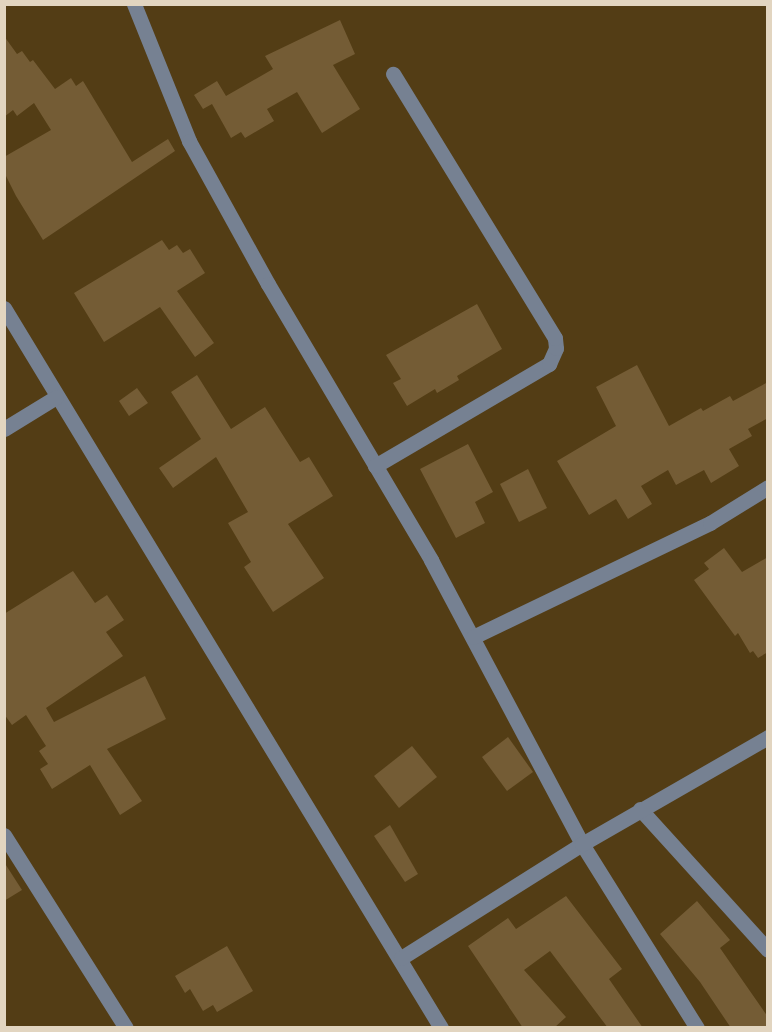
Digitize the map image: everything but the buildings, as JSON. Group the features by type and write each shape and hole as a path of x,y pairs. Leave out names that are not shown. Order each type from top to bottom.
{"street":[{"path":"134,4 189,141 268,284 473,637 582,844 696,1028"},
{"path":"375,466 549,364 556,348 555,338 393,74"},
{"path":"4,308 56,397 401,958 441,1028"},
{"path":"4,429 56,397"},
{"path":"473,637 710,523 768,487"},
{"path":"401,958 640,809 768,737"},
{"path":"640,809 768,950"},
{"path":"4,835 126,1028"}]}
